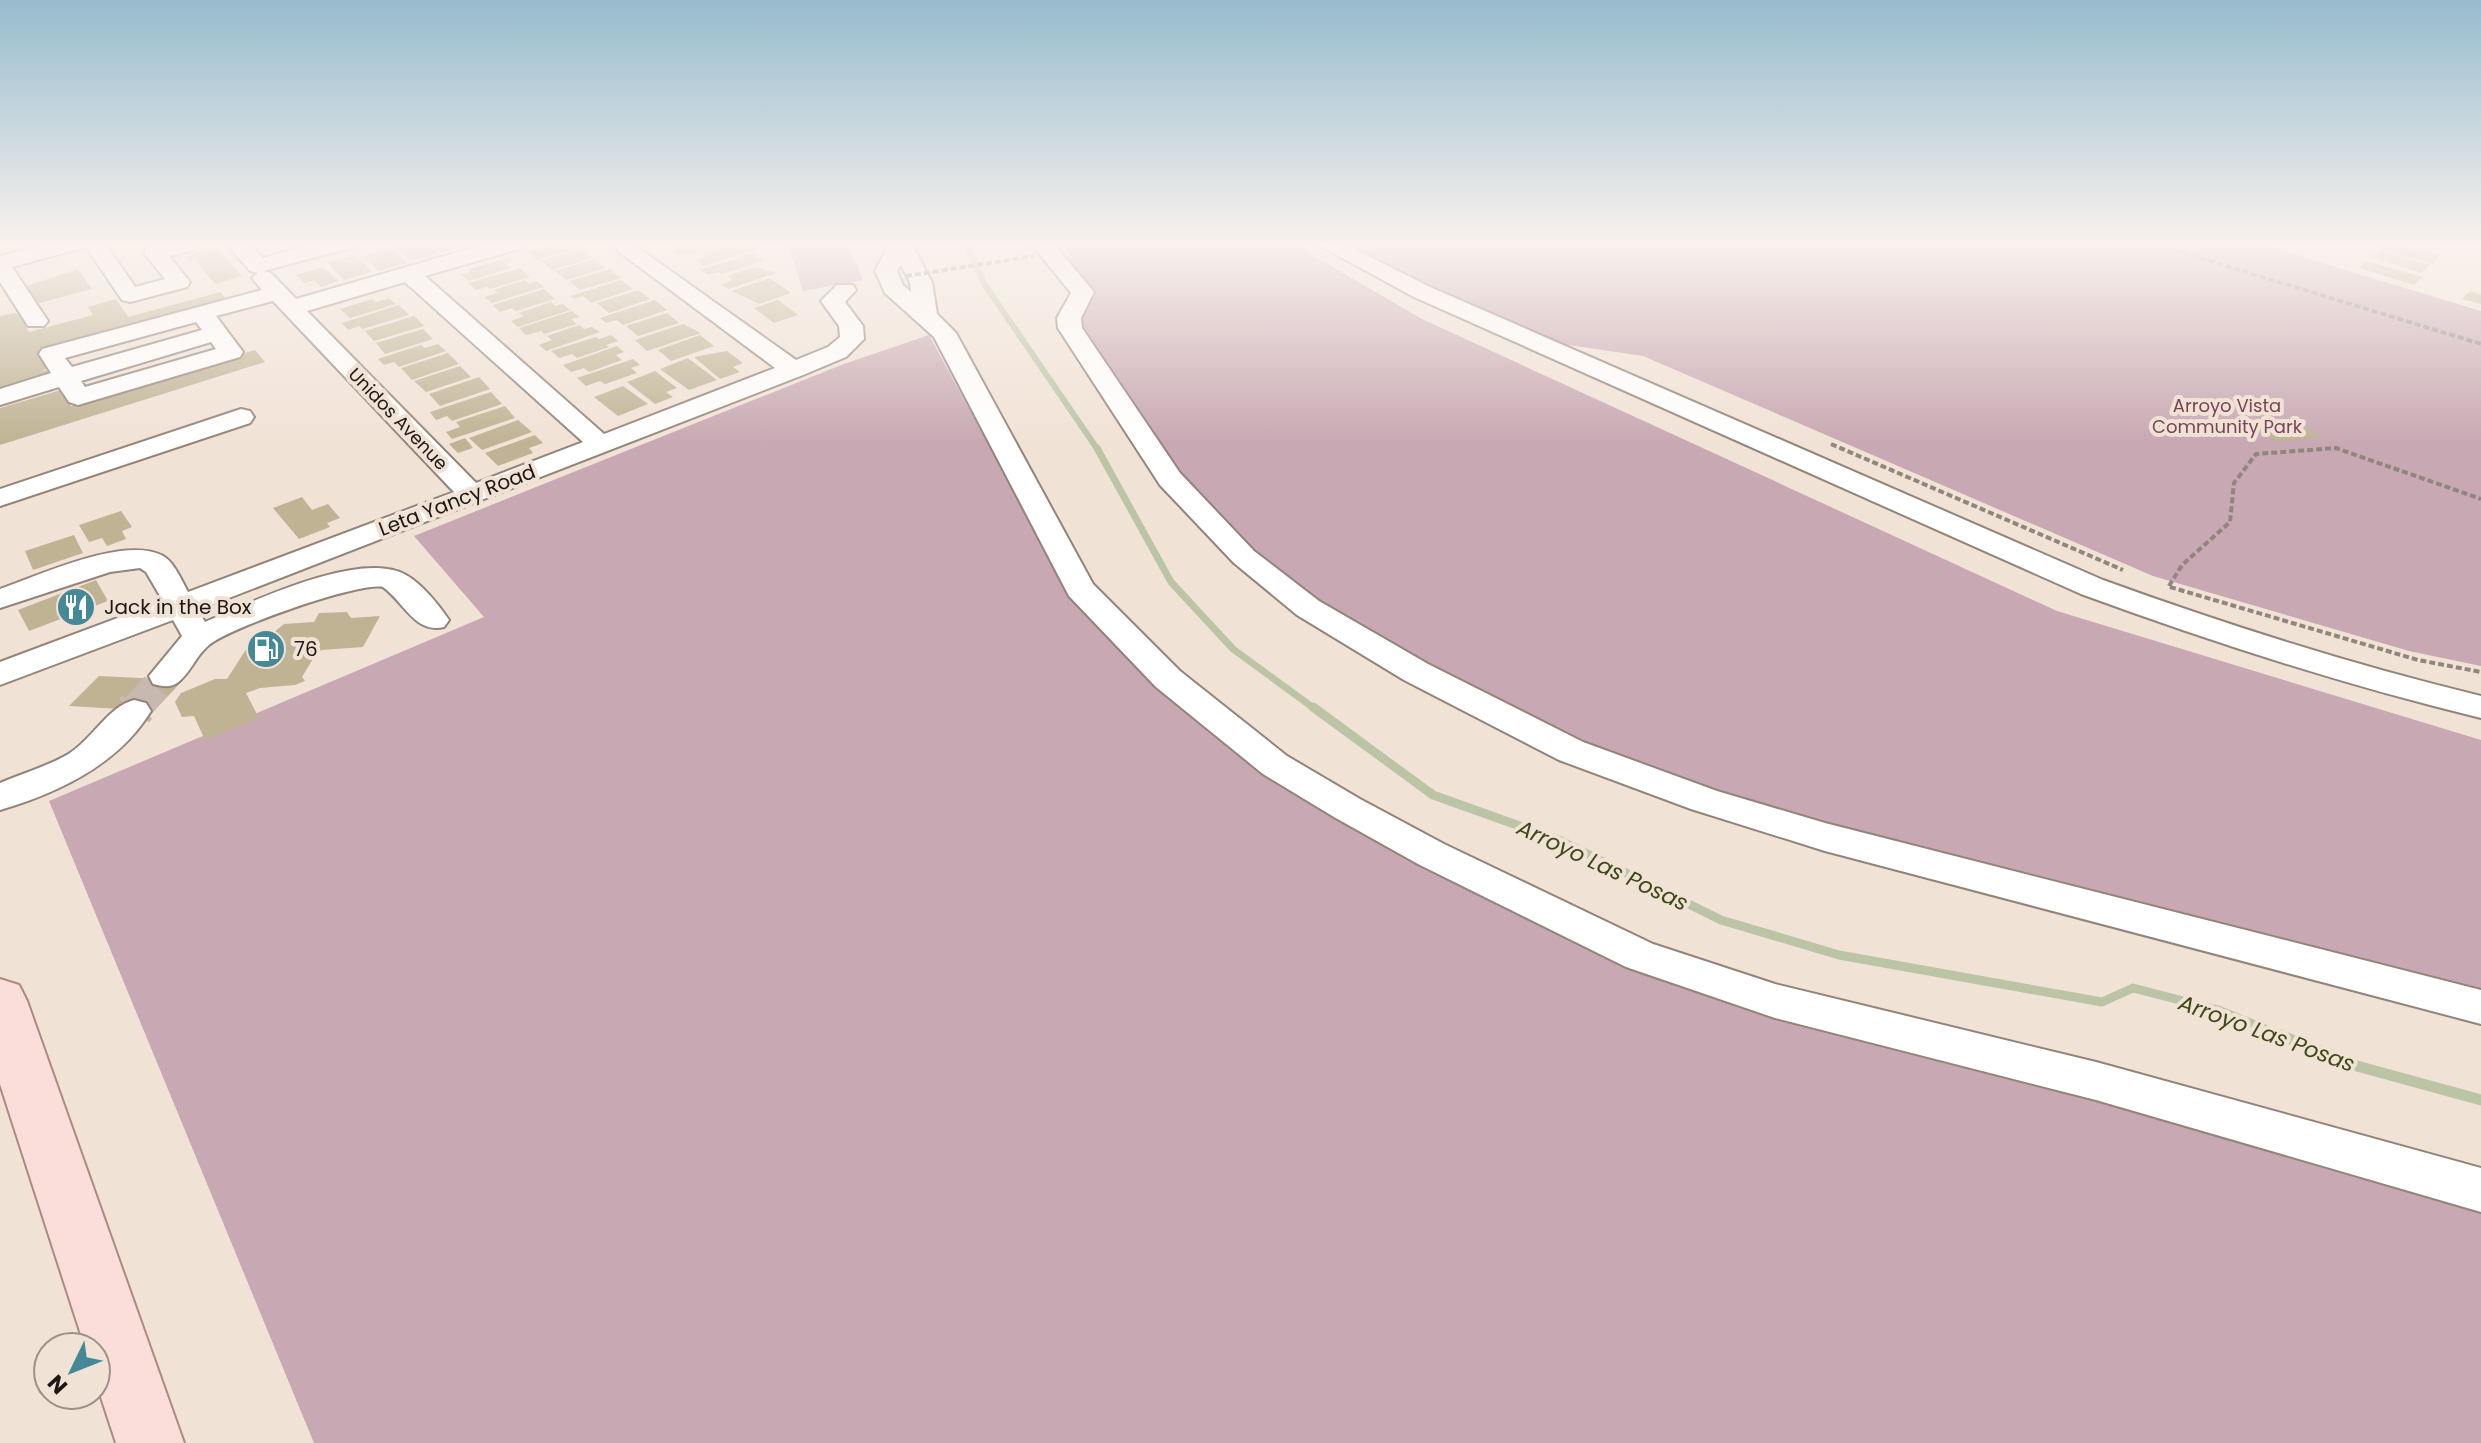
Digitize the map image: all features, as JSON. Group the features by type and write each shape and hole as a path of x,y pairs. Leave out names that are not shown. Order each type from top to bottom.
{"main road":[{"path":"0,1001 150,1443"}],"street":[{"path":"30,309 36,321"},
{"path":"201,312 231,352 78,397 51,354 201,312 212,309"},
{"name":"Unidos Avenue","path":"293,309 472,495"},
{"path":"449,309 599,443"},
{"path":"710,309 794,370"},
{"name":"Leta Yancy Road","path":"0,674 472,495 837,352 852,339 851,326 838,309"},
{"path":"924,309 925,315 944,333 1080,589 1168,679 1275,765 1347,808 1431,854 1640,956 1775,1001 2096,1081 2481,1190"},
{"path":"1074,309 1069,318 1070,328 1170,479 1244,557 1308,608 1416,672 1571,751 1704,800 1825,837 2481,1007"},
{"path":"1461,309 2092,587 2177,618 2402,688 2481,707"},
{"path":"0,397 66,377"},
{"path":"0,498 241,417"},
{"path":"325,551 353,580"},
{"path":"5,597 114,562 140,557 154,563 198,637"},
{"path":"165,676 198,637 304,594 370,575 393,580 433,620"},
{"path":"0,797 79,764 114,734 134,711"}],"path":[{"path":"2368,309 2481,344"},
{"path":"2169,586 2182,565 2230,522 2234,483 2256,454 2336,448 2481,499"}],"green space":[{"path":"1084,309 1405,309 2057,611 2481,740 2481,996 1775,812 1618,759 1395,654 1293,584 1239,540 1179,477 1089,342 1080,317"},
{"name":"Arroyo Vista Community Park","path":"1484,309 2481,311 2481,666 2409,651 2153,576 1643,356 1562,344"},
{"path":"929,335 1067,589 1157,684 1591,945 2481,1205 2481,1443 314,1443 49,801 484,617 414,536 841,365"}],"building":[{"path":"89,309 123,309 128,317 156,309 204,309 40,355 48,368 40,372 50,369 55,379 0,395 0,316 20,315 29,332 93,315"},
{"path":"340,309 378,309 350,318"},
{"path":"385,309 403,309 409,315 362,329 359,326 348,330 342,323"},
{"path":"530,309 570,310 518,327 511,321 524,316 519,313"},
{"path":"626,309 667,310 623,325 617,320 606,323 600,318"},
{"path":"756,309 790,309 798,315 774,323"},
{"path":"572,311 579,317 571,319 577,324 544,334 541,331 526,335 519,328"},
{"path":"667,313 679,323 638,336 626,326"},
{"path":"414,316 424,326 374,341 365,331"},
{"path":"683,324 701,333 647,351 635,340"},
{"path":"579,325 600,332 546,351 539,345 552,340 547,336"},
{"path":"423,329 433,339 385,354 376,343"},
{"path":"611,335 618,341 577,358 572,354 559,358 551,351 596,337"},
{"path":"700,335 714,346 671,361 658,350"},
{"path":"438,344 446,351 399,367 394,362 384,365 378,359 421,345 425,348"},
{"path":"617,346 624,352 616,355 622,360 589,372 584,368 571,372 563,365"},
{"path":"255,350 265,362 0,445 0,408 61,390 71,406"},
{"path":"727,351 743,363 733,367 740,372 720,379 694,357"},
{"path":"448,353 459,364 412,380 401,368"},
{"path":"688,358 717,380 689,390 660,369"},
{"path":"633,359 640,365 631,368 637,373 605,384 600,381 586,386 577,378"},
{"path":"460,366 471,377 426,392 414,381"},
{"path":"655,371 677,388 666,392 673,397 655,404 627,382"},
{"path":"479,377 490,389 440,406 429,394"},
{"path":"623,386 648,404 618,416 594,397"},
{"path":"491,392 502,404 452,421 447,416 436,420 430,412"},
{"path":"505,406 515,418 452,439 446,432 460,427 456,422"},
{"path":"518,420 532,432 482,450 469,438"},
{"path":"2300,423 2321,437 2276,442 2256,428"},
{"path":"535,435 543,443 529,448 533,453 498,466 485,453"},
{"path":"465,438 473,448 458,453 449,444"},
{"path":"302,497 312,510 328,504 340,518 327,523 330,527 299,539 273,508"},
{"path":"121,511 132,527 122,531 126,539 107,546 102,538 89,542 79,525"},
{"path":"74,535 83,553 33,570 25,551"},
{"path":"96,580 108,601 29,631 18,610"},
{"path":"347,612 351,618 380,616 363,647 322,650 317,652 302,677 305,681 246,693 259,718 205,740 194,716 182,717 175,702 181,693 215,679 227,679 256,634 273,633 284,624 314,622 319,613"},
{"path":"99,676 183,680 154,711 69,706"}],"waterway":[{"name":"Arroyo Las Posas","path":"1002,309 1098,450"},
{"name":"Arroyo Las Posas","path":"1097,448 1171,582 1233,649 1315,709"},
{"name":"Arroyo Las Posas","path":"1313,707 1433,795 1559,840 1721,920 1839,955 2102,1002 2133,988 2218,1010 2280,1035"},
{"name":"Arroyo Las Posas","path":"2275,1033 2357,1066 2481,1100"}],"tunnel":[{"path":"136,709 165,676"},
{"path":"134,711 137,707"}],"place":[{"name":"Jack in the Box","path":"76,607"},
{"name":"76","path":"266,649"}]}
